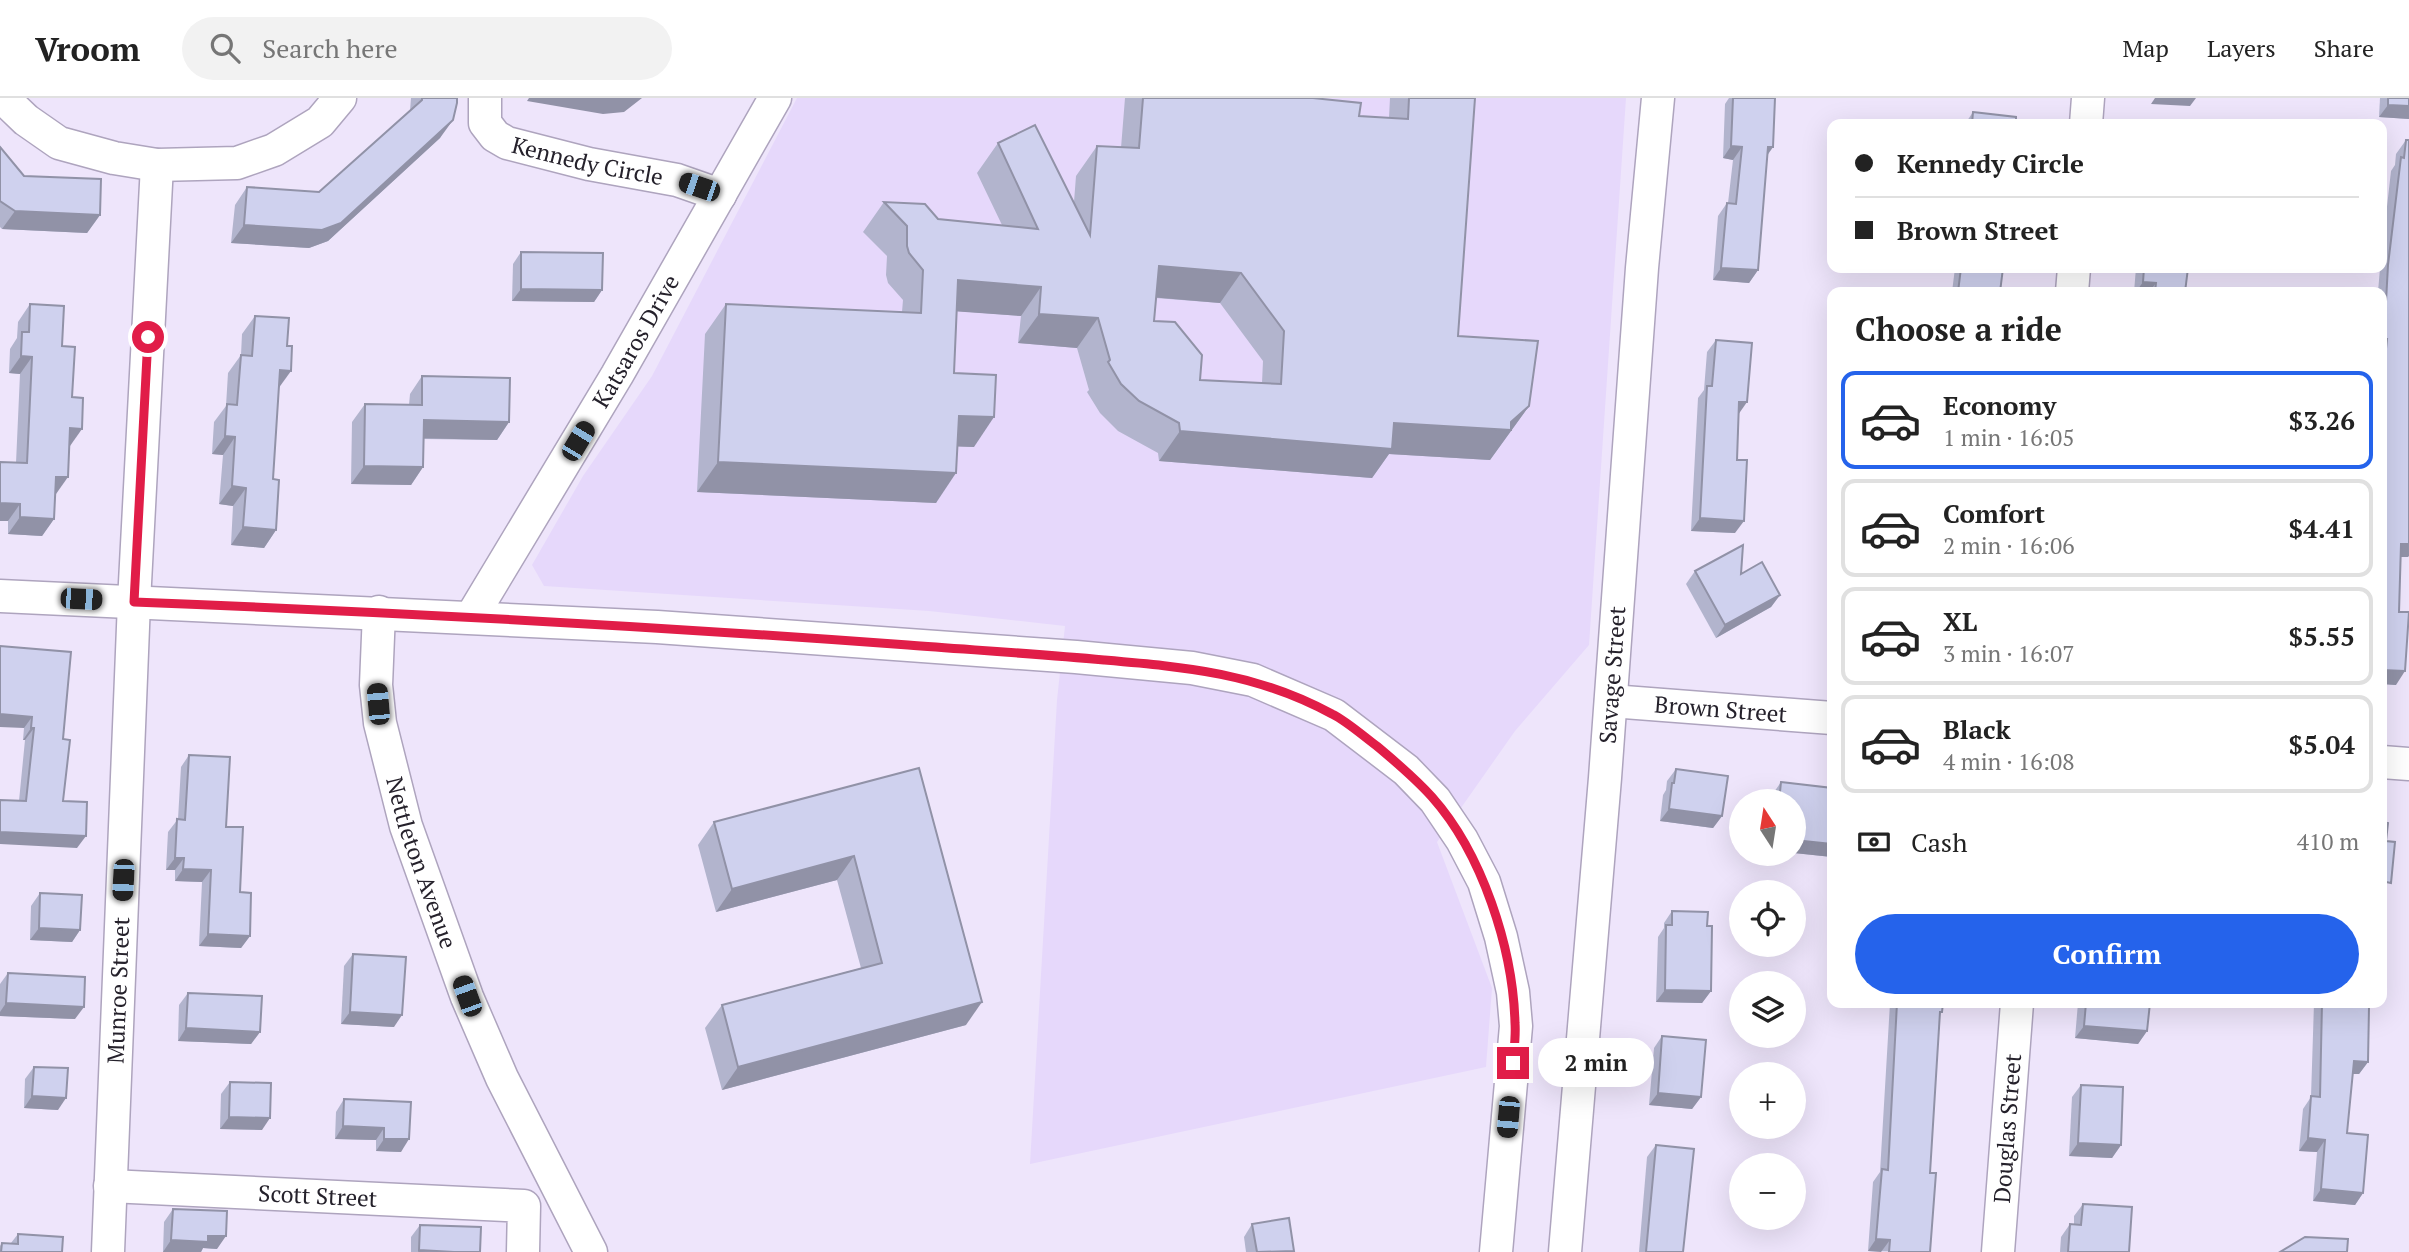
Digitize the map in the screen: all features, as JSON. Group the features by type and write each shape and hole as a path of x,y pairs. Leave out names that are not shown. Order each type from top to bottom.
{"street":[{"path":"2,98 26,120 59,143 114,158 157,165 236,163 274,150 320,122 341,98"},
{"name":"Kennedy Circle","path":"485,98 485,123 495,136 507,143 589,164 677,180 720,195"},
{"name":"Katsaros Drive","path":"472,617 617,375 775,98"},
{"name":"Savage Street","path":"1565,1252 1611,701 1642,268 1658,98"},
{"path":"2086,119 2088,98"},
{"path":"134,602 157,165"},
{"path":"0,596 657,627 1076,657 1192,668 1253,680 1334,715 1406,770 1435,800 1462,840 1483,882 1502,937 1513,992 1516,1026 1496,1252"},
{"name":"Munroe Street","path":"108,1252 134,602"},
{"name":"Nettleton Avenue","path":"379,612 376,685 380,723 406,826 467,996 496,1065 591,1252"},
{"name":"Brown Street","path":"1611,701 1827,718"},
{"path":"2387,762 2409,764"},
{"name":"Douglas Street","path":"1998,1252 2017,1008"},
{"name":"Scott Street","path":"110,1186 524,1206 523,1252"}],"shaded area":[{"path":"797,98 1626,98 1589,645 1515,731 1437,842 1492,988 1486,1067 1030,1164 1057,700 1065,626 929,611 544,586 532,565 583,476 652,376"}],"building":[{"path":"422,98 457,98 453,120 341,223 322,230 244,225 247,187 319,192"},
{"path":"1143,98 1313,98 1361,103 1359,116 1408,119 1409,98 1475,98 1458,336 1538,341 1529,406 1511,422 1511,430 1394,423 1392,449 1180,431 1179,423 1139,401 1121,384 1108,362 1110,360 1098,318 1039,314 1041,287 958,280 954,373 996,375 994,417 959,416 956,473 718,462 726,304 921,313 923,270 909,253 907,226 884,202 925,204 938,219 1038,229 998,143 1035,125 1090,235 1097,146 1139,148","holes":["1159,266 1241,273 1284,331 1281,384 1200,380 1202,355 1175,322 1154,321"]},
{"path":"1733,98 1775,98 1773,147 1768,147 1758,270 1721,268 1727,203 1736,204 1742,147 1731,146"},
{"path":"2388,98 2409,98 2409,106 2388,105"},
{"path":"1973,112 2016,117 2016,119 1972,119"},
{"path":"2406,140 2409,140 2409,544 2401,544 2399,612 2409,612 2405,671 2387,670 2387,287 2401,157 2404,158"},
{"path":"0,147 24,176 101,179 100,215 15,211 0,201"},
{"path":"521,252 603,253 602,290 521,289"},
{"path":"1960,273 2002,273 2001,287 1959,287"},
{"path":"2144,273 2187,273 2186,287 2156,287 2156,283 2143,282"},
{"path":"30,304 64,306 62,346 75,347 72,397 83,398 82,429 70,428 68,477 56,477 54,519 20,517 20,504 0,503 0,462 27,463 32,357 21,356 22,332 29,332"},
{"path":"255,316 289,318 287,346 292,346 291,371 280,370 273,479 279,480 276,530 243,527 246,488 232,486 235,437 225,436 227,404 237,405 241,355 252,356"},
{"path":"1716,340 1752,343 1747,402 1739,402 1737,460 1747,460 1744,521 1700,518 1707,386 1712,386"},
{"path":"422,376 510,378 509,422 424,420 423,467 364,466 365,404 422,405"},
{"path":"1743,545 1741,574 1762,562 1780,595 1725,625 1695,571"},
{"path":"0,646 71,652 63,739 70,740 63,801 87,802 86,836 0,832 0,800 26,801 34,728 31,728 32,717 0,714"},
{"path":"189,755 230,757 226,827 243,827 240,892 251,893 250,936 208,934 211,870 183,869 184,858 175,858 177,819 185,820"},
{"path":"919,768 982,1002 738,1067 722,1005 882,963 854,856 732,889 714,822"},
{"path":"1676,769 1728,776 1722,816 1669,809"},
{"path":"1781,782 1827,787 1827,843 1806,841 1806,789 1780,789"},
{"path":"2387,841 2395,842 2391,883 2387,882"},
{"path":"40,893 82,895 80,930 39,928"},
{"path":"1672,911 1708,912 1707,926 1712,926 1711,991 1665,990 1666,925 1672,925"},
{"path":"353,954 406,957 402,1015 350,1012"},
{"path":"8,973 85,977 84,1007 6,1003"},
{"path":"188,993 262,996 260,1032 186,1028"},
{"path":"1897,1008 1942,1008 1940,1012 1930,1173 1936,1173 1930,1252 1889,1252 1890,1240 1876,1239 1882,1169 1888,1170"},
{"path":"2086,1008 2149,1008 2147,1031 2084,1026"},
{"path":"2322,1008 2369,1008 2368,1062 2354,1061 2347,1133 2368,1135 2363,1193 2321,1189 2325,1140 2308,1138 2311,1096 2320,1097"},
{"path":"1662,1036 1706,1040 1701,1097 1658,1093"},
{"path":"34,1067 68,1068 66,1098 32,1096"},
{"path":"230,1082 271,1083 270,1118 229,1117"},
{"path":"2081,1085 2123,1087 2121,1145 2078,1143"},
{"path":"344,1099 411,1102 409,1139 384,1139 384,1128 343,1126"},
{"path":"1656,1145 1694,1149 1683,1252 1646,1252"},
{"path":"2083,1204 2132,1207 2129,1252 2068,1252 2070,1224 2081,1225"},
{"path":"173,1209 227,1211 226,1236 208,1236 208,1242 171,1240"},
{"path":"1289,1218 1294,1251 1257,1252 1252,1224"},
{"path":"420,1225 481,1227 480,1252 419,1250"},
{"path":"18,1234 63,1237 62,1252 1,1252 2,1243 18,1244"},
{"path":"2305,1237 2348,1239 2347,1252 2280,1252"}],"route":[{"path":"148,337 134,602 657,627 1076,657 1192,668 1253,680 1334,715 1406,770 1435,800 1462,840 1483,882 1502,937 1513,992 1516,1026 1513,1063"}]}
